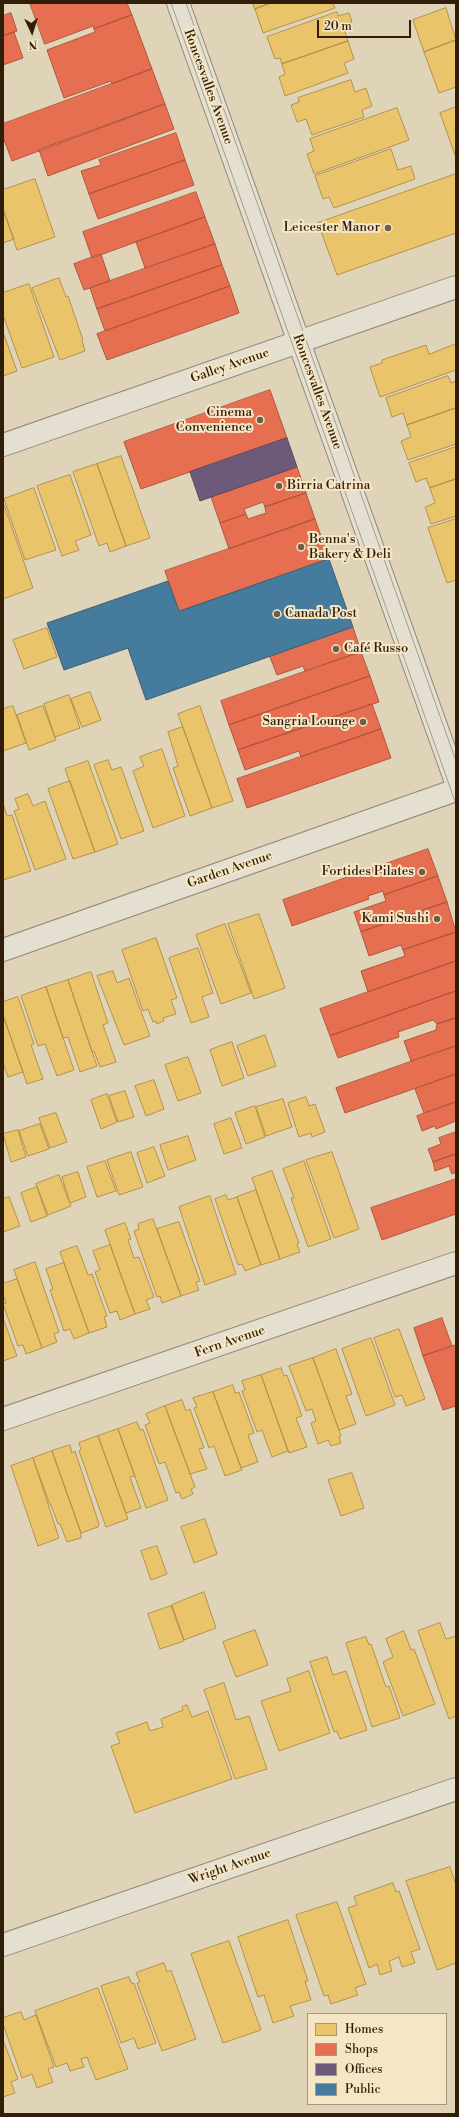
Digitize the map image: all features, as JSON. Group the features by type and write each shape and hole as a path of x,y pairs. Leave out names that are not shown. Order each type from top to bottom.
{"street":[{"name":"Roncesvalles Avenue","path":"178,3 456,782"},
{"name":"Galley Avenue","path":"3,445 456,287"},
{"name":"Garden Avenue","path":"3,950 456,790"},
{"name":"Fern Avenue","path":"3,1419 456,1263"},
{"name":"Wright Avenue","path":"3,1946 456,1789"}],"building: Homes":[{"path":"253,3 271,3 255,9"},
{"path":"271,3 333,3 335,8 263,33 255,9"},
{"path":"446,8 456,40 424,52 413,20"},
{"path":"337,12 338,16 349,13 352,22 343,26 348,41 282,64 280,58 275,59 267,37"},
{"path":"456,40 456,87 439,93 424,52"},
{"path":"348,41 354,59 344,63 348,73 285,96 279,77 285,74 282,64"},
{"path":"351,80 355,92 366,88 372,106 362,110 364,117 312,135 306,119 297,122 291,105 299,102 298,98"},
{"path":"456,107 456,158 440,113"},
{"path":"397,108 409,140 314,174 307,154 314,151 310,139"},
{"path":"391,149 398,170 411,166 415,179 334,208 329,197 323,199 315,176"},
{"name":"Leicester Manor","path":"456,174 456,233 337,275 318,223"},
{"path":"35,179 55,237 17,250 3,209 3,190"},
{"path":"3,209 14,239 3,243"},
{"path":"59,278 66,297 68,296 83,340 85,351 60,360 32,288"},
{"path":"29,284 54,357 22,368 3,315 3,293"},
{"path":"3,332 17,371 3,376"},
{"path":"456,344 456,370 380,397 370,367 382,363 382,360 426,345 429,354"},
{"path":"448,376 451,383 456,381 456,408 407,425 403,413 392,417 386,398"},
{"path":"456,408 456,444 408,460 401,441 411,437 407,425"},
{"path":"456,447 456,479 430,488 426,478 416,482 409,463"},
{"path":"121,456 150,538 126,546 97,464"},
{"path":"97,464 126,546 110,552 107,543 99,546 73,472"},
{"path":"70,475 91,535 75,541 79,550 62,556 37,486"},
{"path":"456,479 456,516 431,524 425,507 435,503 430,488"},
{"path":"34,488 56,550 25,560 4,499"},
{"path":"3,502 33,588 3,599"},
{"path":"456,519 456,580 447,583 428,528"},
{"path":"47,628 57,657 24,669 13,640"},
{"path":"90,692 101,720 82,727 71,699"},
{"path":"69,695 80,728 55,737 44,704"},
{"path":"13,706 26,743 3,751 3,709"},
{"path":"43,706 56,740 29,750 17,715"},
{"path":"200,706 233,801 212,808 178,714"},
{"path":"183,727 212,808 190,816 173,768 178,766 168,732"},
{"path":"162,749 185,816 153,828 133,771 144,766 140,757"},
{"path":"108,760 112,770 121,767 144,831 121,839 94,765"},
{"path":"88,761 118,844 95,852 65,769"},
{"path":"70,781 95,852 73,859 48,789"},
{"path":"28,794 33,806 45,801 66,859 35,870 14,811 19,809 15,799"},
{"path":"3,803 7,816 12,815 31,871 3,880"},
{"path":"259,914 285,988 254,999 228,924"},
{"path":"225,924 251,993 221,1004 196,935"},
{"path":"156,938 177,998 171,1000 176,1014 163,1018 164,1021 157,1024 156,1021 153,1022 148,1009 143,1011 122,950"},
{"path":"198,948 213,993 202,997 209,1017 191,1023 169,958"},
{"path":"113,971 117,983 129,978 150,1036 124,1045 97,976"},
{"path":"91,972 108,1023 103,1025 116,1062 100,1067 94,1051 92,1052 68,980"},
{"path":"68,980 97,1066 80,1072 68,1037 63,1038 46,987"},
{"path":"46,987 74,1070 57,1076 45,1044 38,1046 21,996"},
{"path":"18,997 34,1044 31,1045 43,1079 27,1084 3,1015 3,1002"},
{"path":"3,1015 23,1072 8,1077 3,1063"},
{"path":"265,1035 276,1066 248,1076 237,1046"},
{"path":"232,1042 244,1078 222,1086 210,1050"},
{"path":"188,1057 201,1093 178,1101 165,1065"},
{"path":"154,1080 164,1109 146,1116 135,1086"},
{"path":"125,1091 134,1117 118,1122 109,1096"},
{"path":"107,1094 117,1122 101,1129 91,1100"},
{"path":"306,1097 309,1106 315,1104 325,1132 312,1137 311,1133 299,1137 288,1103"},
{"path":"283,1099 292,1127 266,1136 256,1107"},
{"path":"255,1106 265,1137 246,1144 235,1113"},
{"path":"56,1113 67,1142 50,1148 39,1118"},
{"path":"231,1118 242,1148 224,1154 214,1124"},
{"path":"40,1124 49,1149 28,1156 19,1131"},
{"path":"18,1130 26,1157 11,1162 3,1134"},
{"path":"188,1136 196,1160 168,1170 160,1145"},
{"path":"154,1147 165,1176 147,1183 137,1153"},
{"path":"131,1152 143,1187 119,1195 107,1160"},
{"path":"332,1152 359,1229 334,1238 306,1160"},
{"path":"105,1161 116,1191 97,1197 87,1167"},
{"path":"304,1161 331,1239 308,1247 291,1198 294,1198 283,1169"},
{"path":"272,1171 299,1243 297,1244 300,1252 280,1259 252,1178"},
{"path":"78,1172 86,1197 70,1203 62,1177"},
{"path":"59,1175 71,1206 48,1215 36,1184"},
{"path":"37,1187 47,1216 31,1222 21,1193"},
{"path":"256,1190 280,1259 261,1265 237,1197"},
{"path":"226,1195 228,1200 237,1197 261,1265 245,1271 242,1264 238,1265 215,1199"},
{"path":"210,1196 236,1274 205,1285 179,1207"},
{"path":"9,1197 20,1226 3,1232 3,1199"},
{"path":"153,1219 181,1296 162,1303 160,1296 157,1297 134,1231 139,1229 138,1224"},
{"path":"179,1222 200,1281 196,1282 199,1290 181,1296 157,1229"},
{"path":"125,1223 131,1239 128,1240 134,1258 139,1257 154,1297 146,1300 150,1309 135,1314 105,1230"},
{"path":"110,1245 135,1314 120,1320 117,1311 110,1313 95,1272 100,1270 93,1251"},
{"path":"77,1246 88,1275 92,1274 107,1316 104,1317 107,1327 89,1333 60,1252"},
{"path":"35,1262 59,1332 54,1334 57,1342 42,1348 14,1270"},
{"path":"64,1263 89,1333 74,1339 70,1329 64,1331 50,1290 53,1289 46,1269"},
{"path":"17,1279 42,1348 26,1354 23,1345 18,1346 3,1304 6,1303 3,1294 3,1284"},
{"path":"3,1318 17,1356 3,1361"},
{"path":"399,1329 425,1399 406,1406 402,1395 395,1397 374,1338"},
{"path":"371,1338 395,1405 366,1416 342,1349"},
{"path":"336,1349 352,1394 346,1396 356,1424 339,1430 313,1358"},
{"path":"313,1358 341,1436 339,1437 341,1443 331,1446 328,1440 318,1444 311,1423 316,1421 312,1409 306,1411 289,1366"},
{"path":"281,1368 284,1376 287,1375 302,1416 296,1418 307,1447 289,1453 261,1375"},
{"path":"261,1375 288,1451 272,1457 262,1430 257,1432 242,1391 245,1390 242,1381"},
{"path":"233,1385 235,1393 239,1392 254,1433 248,1435 258,1462 241,1468 213,1392"},
{"path":"213,1392 242,1470 225,1476 214,1446 209,1448 194,1408 197,1407 193,1398"},
{"path":"182,1400 186,1411 190,1409 204,1448 199,1449 207,1469 190,1474 165,1406"},
{"path":"165,1406 195,1487 191,1489 193,1494 182,1499 179,1492 176,1493 165,1462 159,1464 145,1425 150,1423 146,1414"},
{"path":"137,1422 140,1430 143,1429 168,1500 146,1508 118,1429"},
{"path":"118,1429 135,1476 130,1477 141,1508 126,1513 98,1436"},
{"path":"98,1436 128,1519 106,1527 79,1451 81,1450 79,1443"},
{"path":"70,1445 72,1453 75,1451 99,1524 98,1527 81,1533 52,1451"},
{"path":"52,1451 81,1533 81,1538 67,1542 50,1505 33,1458"},
{"path":"33,1458 59,1538 38,1546 11,1466"},
{"path":"352,1473 364,1508 341,1516 328,1480"},
{"path":"205,1519 217,1554 194,1563 181,1527"},
{"path":"157,1546 167,1574 151,1580 141,1551"},
{"path":"204,1592 216,1628 184,1640 172,1605"},
{"path":"171,1606 184,1641 160,1649 148,1614"},
{"path":"440,1623 446,1639 456,1636 456,1716 449,1719 418,1631"},
{"path":"255,1630 268,1665 236,1677 223,1642"},
{"path":"404,1631 411,1650 414,1649 435,1704 403,1716 383,1662 393,1657 386,1639"},
{"path":"366,1637 369,1645 371,1644 386,1687 389,1686 400,1718 372,1727 346,1643"},
{"path":"327,1657 333,1675 346,1671 367,1730 340,1739 337,1731 334,1732 310,1662"},
{"path":"309,1671 330,1733 279,1751 261,1701 291,1691 287,1679"},
{"path":"224,1683 236,1720 249,1716 267,1769 235,1779 204,1690"},
{"path":"187,1705 192,1717 208,1711 232,1779 135,1813 111,1746 120,1743 116,1733 147,1722 150,1731 163,1727 161,1719 183,1710 182,1707"},
{"path":"450,1867 456,1885 456,1963 437,1970 406,1881"},
{"path":"393,1883 396,1892 399,1891 420,1949 411,1952 415,1963 402,1967 399,1957 389,1961 392,1971 380,1975 377,1964 369,1968 348,1908 357,1905 354,1897"},
{"path":"337,1902 366,1984 355,1988 358,1995 331,2004 328,1995 324,1996 296,1915"},
{"path":"288,1920 308,1981 305,1981 311,2000 290,2006 294,2016 273,2023 264,1995 258,1997 238,1937"},
{"path":"229,1941 261,2030 223,2043 191,1954"},
{"path":"164,1963 167,1972 171,1970 196,2039 162,2051 137,1983 140,1982 136,1973"},
{"path":"129,1977 132,1984 134,1983 156,2043 138,2049 134,2038 121,2043 101,1986"},
{"path":"98,1988 128,2069 96,2080 87,2057 81,2059 84,2067 70,2071 67,2063 56,2067 35,2011"},
{"path":"21,2012 24,2020 36,2015 54,2067 48,2069 53,2082 37,2088 32,2074 22,2078 3,2024 3,2018"},
{"path":"3,2040 18,2079 11,2082 15,2093 3,2097"}],"building: Shops":[{"path":"30,3 127,3 132,15 94,29 93,26 45,44"},
{"path":"11,13 17,31 3,36 3,16"},
{"path":"132,15 152,69 112,84 111,81 64,98 47,50 95,32 94,29"},
{"path":"14,32 23,58 3,65 3,36"},
{"path":"152,69 165,104 12,161 3,137 3,124"},
{"path":"165,104 174,129 48,176 39,150"},
{"path":"176,133 185,160 89,194 81,171 101,165 99,160"},
{"path":"185,160 194,185 98,219 89,194"},
{"path":"196,192 205,217 92,258 83,232"},
{"path":"205,217 215,244 145,268 136,242"},
{"path":"215,244 222,265 97,309 90,288"},
{"path":"101,254 110,281 84,290 74,264"},
{"path":"222,265 230,286 105,331 97,309"},
{"path":"230,286 239,313 107,360 97,334"},
{"path":"270,390 287,438 141,489 124,442"},
{"path":"297,467 306,493 265,507 263,502 244,509 246,514 220,523 211,497"},
{"path":"306,493 315,519 229,549 220,523 246,514 248,519 266,513 265,507"},
{"path":"315,519 329,559 179,611 165,571"},
{"path":"353,627 361,652 305,671 303,666 277,675 270,657"},
{"path":"361,652 370,676 229,725 221,701"},
{"path":"370,676 379,702 238,750 229,725"},
{"path":"372,704 381,729 301,757 299,751 245,770 238,750"},
{"path":"381,729 391,758 247,808 237,779"},
{"path":"428,849 438,876 384,895 383,891 368,896 369,899 292,926 283,900"},
{"path":"438,876 447,902 361,932 354,912 386,901 384,895"},
{"path":"447,902 456,932 403,950 401,945 369,956 361,932"},
{"path":"456,932 456,961 368,992 361,971 405,956 403,950"},
{"path":"456,961 456,991 330,1036 320,1009"},
{"path":"456,991 456,1018 437,1024 433,1020 398,1032 399,1037 338,1058 330,1036"},
{"path":"456,1018 456,1046 411,1061 404,1041 436,1030 437,1024"},
{"path":"456,1046 456,1074 345,1113 336,1088"},
{"path":"456,1074 456,1102 424,1113 415,1089"},
{"path":"456,1102 456,1121 436,1129 435,1126 422,1131 417,1116"},
{"path":"456,1132 456,1154 433,1162 428,1149 441,1144 439,1138"},
{"path":"456,1154 456,1172 452,1174 449,1166 435,1171 433,1162"},
{"path":"456,1179 456,1214 382,1240 371,1208"},
{"path":"442,1318 452,1346 423,1356 414,1328"},
{"path":"456,1345 456,1406 443,1410 423,1356"}],"building: Offices":[{"path":"287,438 297,467 200,501 190,472"}],"building: Public":[{"path":"329,559 353,627 146,700 128,648 64,670 47,623 168,581 179,611"}],"tram line":[{"path":"171,3 456,804"},
{"path":"186,3 456,761"}],"place":[{"name":"Leicester Manor","path":"388,228"},
{"name":"Cinema Convenience","path":"260,420"},
{"name":"Birria Catrina","path":"279,486"},
{"name":"Benna's Bakery & Deli","path":"301,547"},
{"name":"Canada Post","path":"277,614"},
{"name":"Café Russo","path":"336,649"},
{"name":"Sangria Lounge","path":"363,722"},
{"name":"Fortides Pilates","path":"422,872"},
{"name":"Kami Sushi","path":"437,919"}]}
